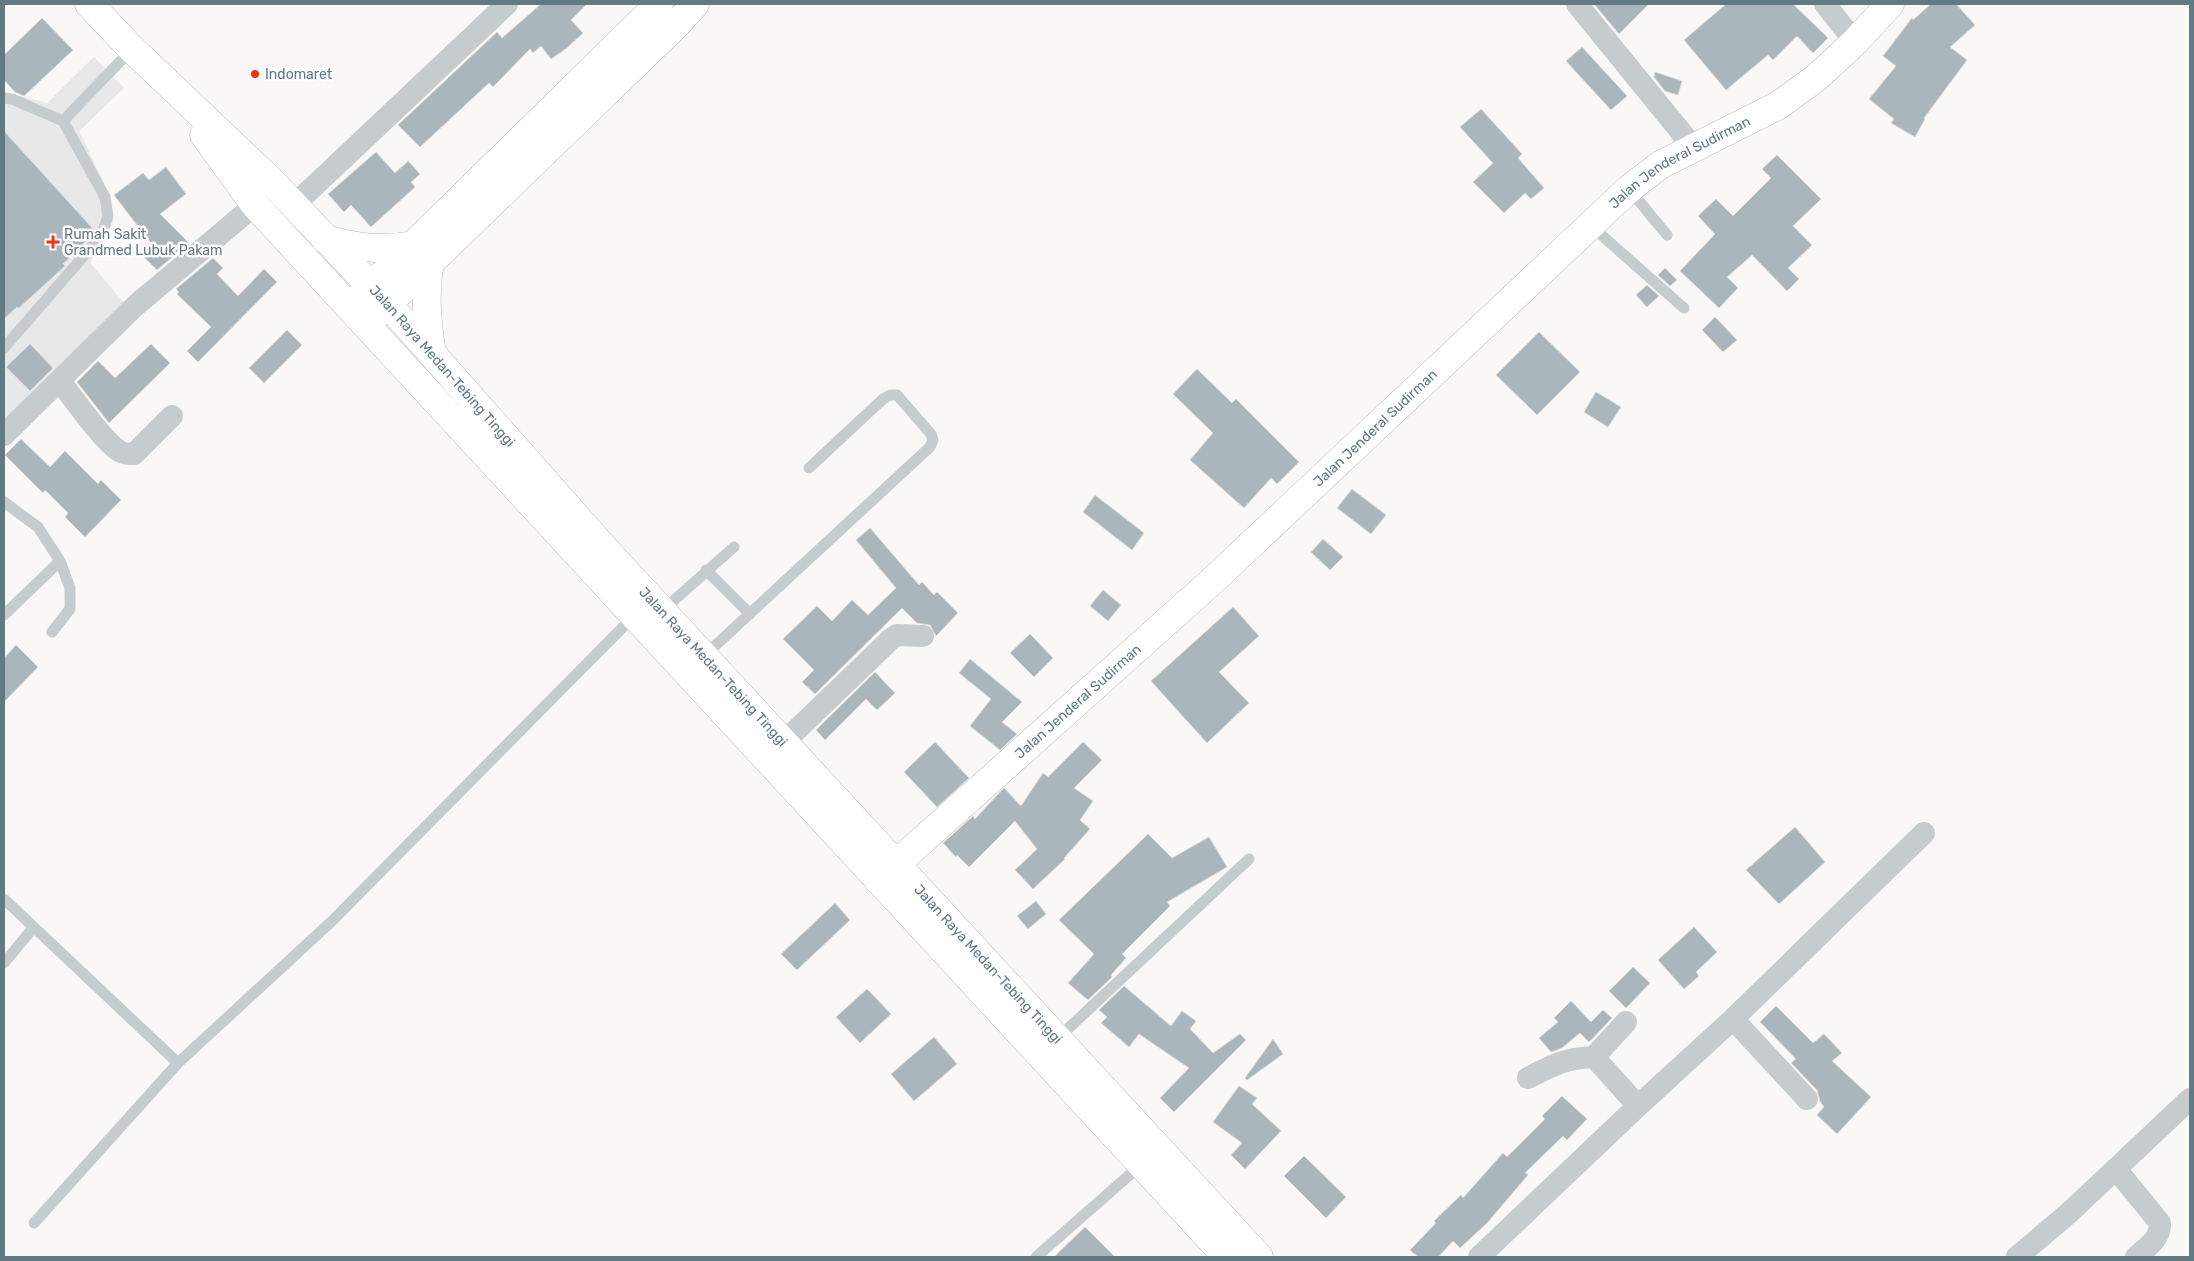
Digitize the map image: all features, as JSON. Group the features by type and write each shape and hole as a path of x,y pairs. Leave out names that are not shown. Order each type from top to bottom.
{"main road":[{"name":"Jalan Raya Medan-Tebing Tinggi","path":"89,4 132,49 294,205 432,354 662,611 784,742 887,872 1142,1165 1188,1198 1259,1257"},
{"path":"358,315 422,253 658,4"},
{"path":"422,253 677,24 695,4"},
{"name":"Jalan Jenderal Sudirman","path":"887,872 1210,583 1629,189 1660,165 1779,105 1816,78 1855,42 1890,4"},
{"name":"Jalan Raya Medan-Tebing Tinggi","path":"165,81 255,206 358,315 634,616 887,872 1057,1039 1188,1198 1227,1257"},
{"path":"325,239 355,248 393,248 422,253"},
{"path":"422,253 426,311 432,354"}],"street":[{"path":"294,205 507,4"},
{"path":"1577,4 1694,148"},
{"path":"1825,4 1855,42"},
{"path":"4,435 135,306 255,206"},
{"path":"60,381 108,441 119,451 126,454 134,454 172,416"},
{"path":"784,742 891,639 897,635 923,636"},
{"path":"1479,1257 1733,1019 1924,833"},
{"path":"1733,1019 1807,1099"},
{"path":"1528,1078 1560,1062 1573,1058 1594,1057 1626,1022"},
{"path":"1594,1057 1638,1106"},
{"path":"2017,1257 2116,1169 2190,1099"},
{"path":"2116,1169 2160,1223 2160,1231 2156,1239 2136,1257"}],"lane":[{"path":"63,121 132,49"},
{"path":"4,98 12,99 63,121 105,197 108,216 104,228 95,243 4,348"},
{"path":"1629,189 1667,235"},
{"path":"1590,225 1684,308"},
{"path":"704,656 930,447 933,440 931,434 897,395 890,395 883,399 809,468"},
{"path":"4,502 38,527 60,561 70,588 70,609 52,632"},
{"path":"662,611 734,547"},
{"path":"4,615 60,561"},
{"path":"706,570 750,614"},
{"path":"34,1223 178,1062 332,921 634,616"},
{"path":"1057,1039 1249,859"},
{"path":"4,899 178,1062"},
{"path":"4,963 34,927"},
{"path":"1036,1257 1142,1165"}],"shaded area":[{"name":"Rumah Sakit Grandmed Lubuk Pakam","path":"94,57 124,88 79,131 103,181 113,221 90,263 127,306 4,430 4,92 47,103"}],"building":[{"path":"541,4 587,4 571,20 583,33 567,48 551,59 541,46 533,53 530,49 493,87 489,83 420,147 398,125 497,32 502,38"},
{"path":"1594,4 1649,4 1619,34"},
{"path":"1726,4 1793,4 1828,38 1813,53 1797,36 1773,60 1768,55 1726,90 1684,40"},
{"path":"1931,4 1956,4 1975,25 1950,47 1967,60 1924,118 1915,137 1891,123 1894,119 1869,99 1896,66 1883,56 1912,18 1913,20"},
{"path":"42,18 73,50 24,96 15,92 4,80 4,55"},
{"path":"1582,47 1627,96 1611,110 1566,61"},
{"path":"1655,72 1682,81 1678,95 1665,91 1654,77"},
{"path":"1481,109 1522,154 1518,158 1544,188 1531,199 1525,193 1504,213 1473,182 1493,163 1460,127"},
{"path":"4,131 94,230 81,247 63,264 65,266 19,308 17,307 4,319"},
{"path":"376,152 395,173 408,161 420,174 411,182 415,187 371,227 351,205 344,212 328,194"},
{"path":"1777,155 1821,199 1793,226 1812,245 1788,268 1799,279 1787,291 1752,255 1727,277 1738,288 1719,308 1680,271 1715,234 1698,216 1716,199 1733,216 1771,178 1762,169"},
{"path":"166,167 186,194 160,214 189,243 157,270 144,257 154,247 114,195 143,173 149,180"},
{"path":"213,258 223,268 217,274 238,296 264,269 277,282 198,362 187,351 211,327 177,294 179,292 176,289"},
{"path":"1665,268 1677,280 1670,286 1658,275"},
{"path":"1647,285 1659,296 1647,307 1636,295"},
{"path":"1715,317 1737,340 1723,352 1702,330"},
{"path":"287,330 302,345 264,383 249,368"},
{"path":"1539,332 1580,372 1537,415 1496,375"},
{"path":"30,344 53,368 30,391 6,367"},
{"path":"151,344 170,363 109,423 77,382 98,361 115,378"},
{"path":"1197,369 1232,403 1236,399 1299,462 1277,484 1271,478 1244,508 1190,460 1213,433 1173,394"},
{"path":"1596,392 1621,407 1608,427 1584,412"},
{"path":"21,439 50,467 65,451 98,484 101,480 121,500 85,537 65,517 68,513 45,490 43,493 5,455"},
{"path":"1352,489 1386,515 1371,534 1337,508"},
{"path":"1095,495 1144,533 1132,550 1083,512"},
{"path":"870,528 919,585 922,582 934,595 937,592 958,613 936,636 930,625 917,623 902,608 815,694 802,682 814,670 783,639 817,606 832,621 852,600 868,615 896,588 856,540"},
{"path":"1323,539 1343,557 1330,570 1311,552"},
{"path":"1103,590 1121,605 1108,621 1090,606"},
{"path":"1233,607 1259,636 1219,672 1249,703 1207,743 1151,681"},
{"path":"1030,634 1053,658 1034,677 1010,653"},
{"path":"16,645 38,667 4,702 4,658"},
{"path":"970,659 1022,702 1002,722 1017,734 1000,750 970,726 991,699 959,673"},
{"path":"875,672 895,693 877,710 866,699 825,740 816,730"},
{"path":"935,742 969,778 937,807 904,772"},
{"path":"1083,742 1102,760 1074,788 1093,801 1080,820 1090,829 1065,859 1033,889 1015,870 1037,849 1015,821 969,867 943,843 973,816 975,819 1004,788 1021,806 1043,773 1048,777"},
{"path":"1795,827 1825,862 1779,904 1746,870"},
{"path":"1148,834 1172,858 1209,837 1227,867 1167,902 1170,906 1122,954 1126,958 1111,975 1112,977 1088,1000 1068,983 1094,954 1059,920"},
{"path":"1036,901 1046,914 1028,929 1017,916"},
{"path":"835,903 850,920 797,970 781,954"},
{"path":"1694,927 1717,952 1696,972 1699,976 1684,989 1658,960"},
{"path":"1633,967 1650,983 1626,1008 1609,991"},
{"path":"1124,986 1171,1026 1182,1011 1196,1021 1190,1029 1213,1053 1240,1034 1246,1040 1174,1112 1160,1098 1189,1068 1139,1034 1129,1047 1101,1023 1107,1017 1099,1010"},
{"path":"867,989 891,1014 860,1043 836,1017"},
{"path":"1571,1001 1591,1022 1603,1010 1612,1018 1589,1042 1580,1033 1562,1048 1551,1052 1539,1038 1558,1022 1554,1018"},
{"path":"1776,1006 1813,1043 1824,1034 1842,1053 1832,1061 1871,1097 1837,1134 1817,1115 1824,1107 1817,1090 1791,1063 1796,1059 1760,1022"},
{"path":"934,1037 957,1064 914,1101 891,1074"},
{"path":"1273,1039 1283,1054 1247,1080 1245,1078"},
{"path":"1239,1086 1257,1098 1252,1104 1281,1131 1245,1169 1231,1155 1242,1143 1213,1122"},
{"path":"1562,1096 1587,1119 1567,1140 1563,1136 1525,1173 1528,1175 1487,1223 1460,1248 1453,1241 1438,1257 1418,1257 1410,1250 1436,1223 1434,1221 1461,1195 1463,1198 1503,1153 1507,1157 1545,1119 1542,1116"},
{"path":"1304,1156 1346,1197 1326,1218 1284,1176"},
{"path":"1085,1227 1115,1257 1054,1257"}],"place":[{"name":"Indomaret","path":"255,74"},
{"name":"Rumah Sakit Grandmed Lubuk Pakam","path":"53,242"}]}
